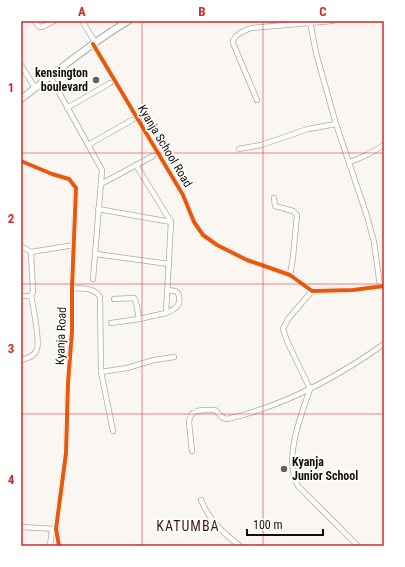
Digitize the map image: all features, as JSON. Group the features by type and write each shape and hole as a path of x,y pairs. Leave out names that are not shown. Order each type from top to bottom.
{"main road":[{"path":"21,99 94,43 128,21"}],"street":[{"path":"35,21 38,26 42,27 54,21"},
{"name":"Kyanja School Road","path":"82,21 183,195 198,229 203,235 217,245 247,260 290,275 312,291"},
{"path":"257,100 233,44 234,39 242,32 251,28 332,21"},
{"path":"310,22 316,53 336,124 367,216 374,242 382,286 353,290 312,291 288,319 283,329 289,346 310,389 293,446 292,466 294,478 298,486 358,546"},
{"path":"21,65 35,88"},
{"path":"50,76 102,170 94,279"},
{"path":"67,108 110,83"},
{"path":"88,145 132,120"},
{"path":"239,149 261,145 308,129 336,124"},
{"path":"350,162 367,155 384,145"},
{"path":"101,184 153,156"},
{"name":"Kyanja Road","path":"21,161 52,174 69,179 76,188 72,288 72,331 68,383 66,453 54,529 59,546"},
{"path":"136,165 171,222 166,313"},
{"path":"274,198 275,206 293,211 297,215 290,275"},
{"path":"98,209 171,222"},
{"path":"21,246 31,252 74,245"},
{"path":"22,360 34,355 38,347 35,314 31,295 33,292 31,252"},
{"path":"96,254 169,264"},
{"path":"72,288 90,289 98,293 100,297 101,372 113,431"},
{"path":"111,323 166,313 174,309 179,305 180,301 178,294 175,291 168,290"},
{"path":"21,296 31,295"},
{"path":"114,299 134,298 139,319"},
{"path":"192,451 188,422 192,413 200,410 215,410 223,418 227,419 273,405 301,394 350,367 384,344"},
{"path":"101,372 127,368 154,360 174,357"},
{"path":"201,500 211,519 240,546"},
{"path":"21,527 54,529 50,546"}],"cycle path":[{"path":"93,44 183,195 194,222 203,235 217,245 247,260 290,275 312,291 353,290 384,286"},
{"path":"21,161 52,174 69,179 76,188 72,288 72,331 68,383 66,453 56,529 59,546"}],"place":[{"name":"kensington boulevard","path":"96,80"},
{"name":"Kyanja Junior School","path":"284,469"}],"district":[{"name":"KATUMBA","path":"188,526"}]}
